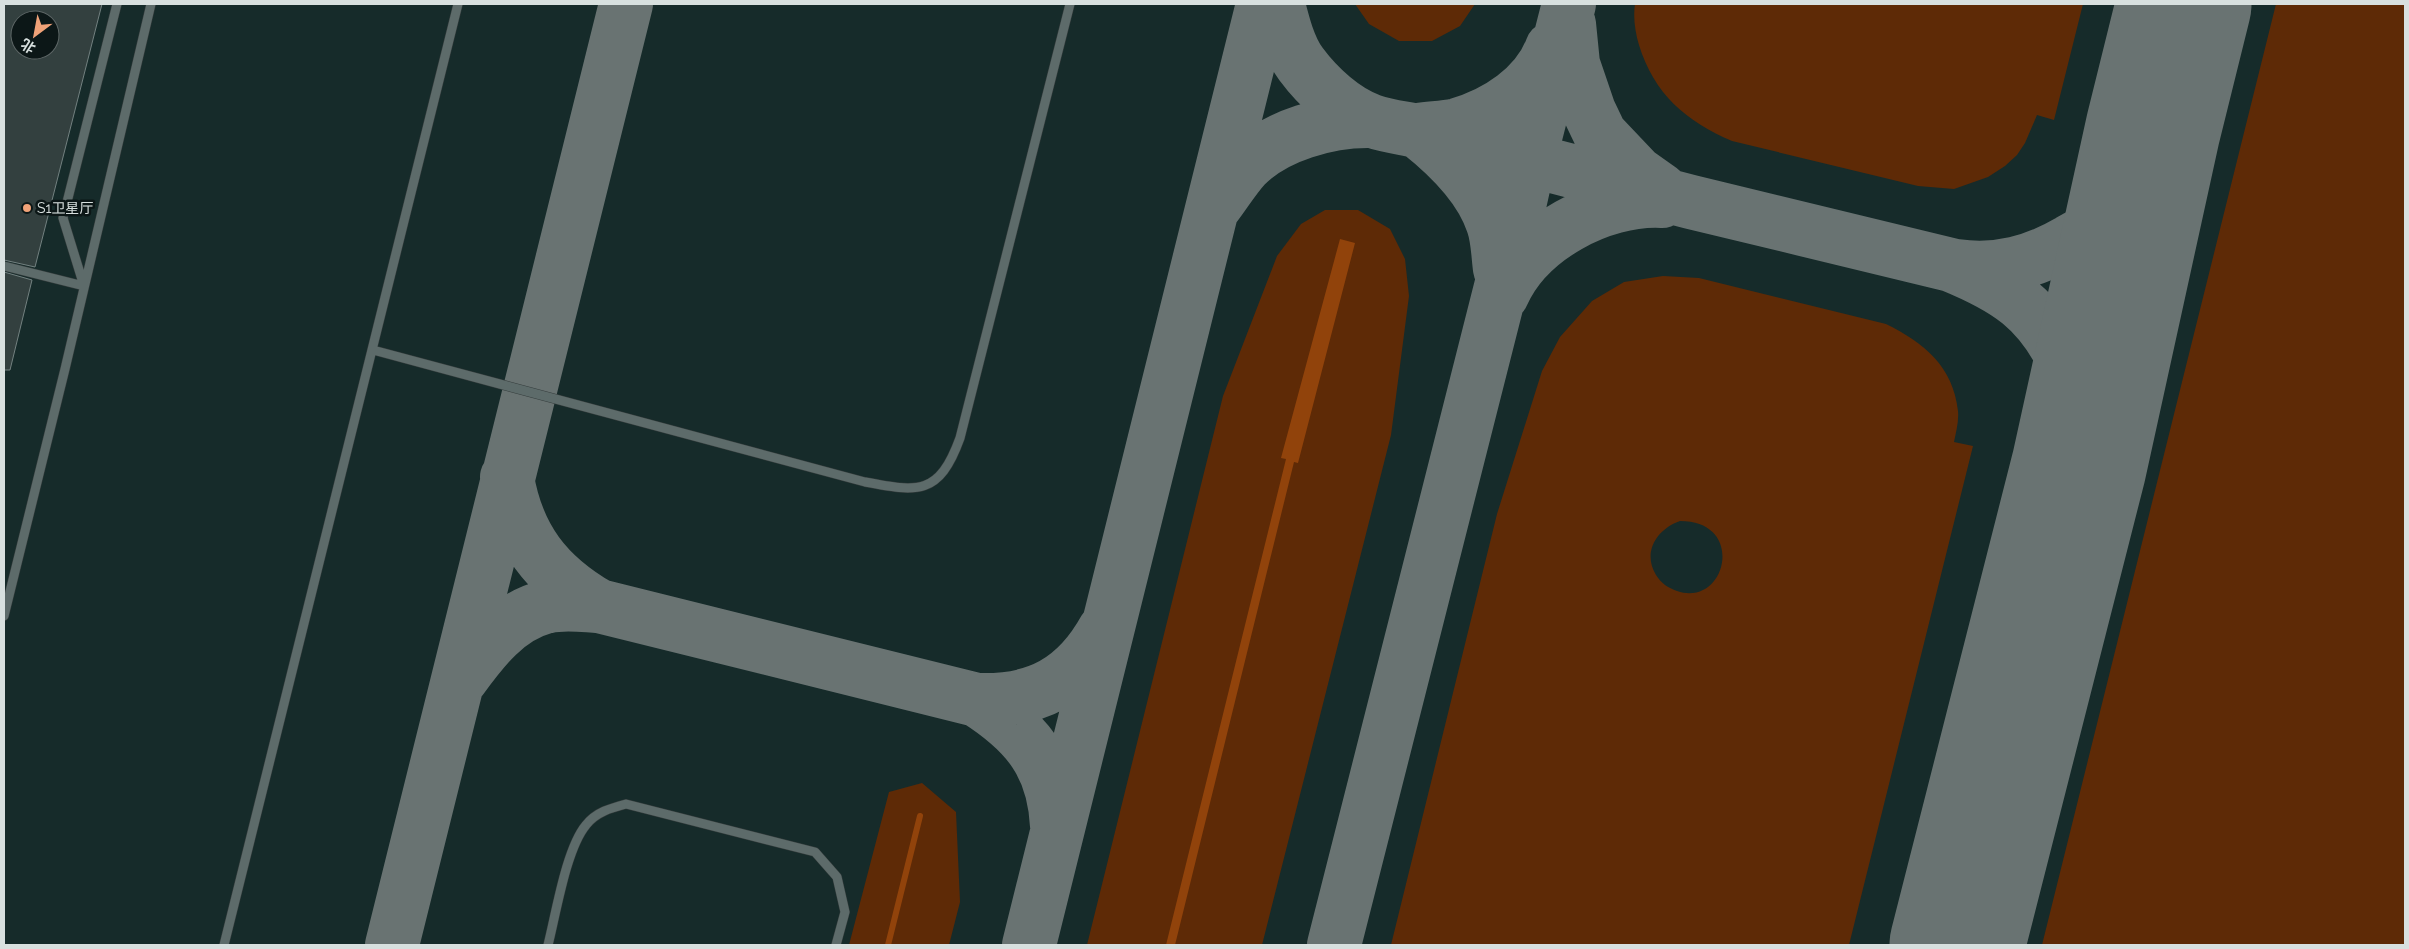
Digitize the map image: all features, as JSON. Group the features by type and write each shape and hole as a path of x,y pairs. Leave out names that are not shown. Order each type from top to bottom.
{"lane":[{"path":"84,286 63,218 117,4"},
{"path":"4,616 65,369 151,4"},
{"path":"224,945 458,4"},
{"path":"373,350 865,482 904,489 922,488 938,478 952,461 960,438 1070,4"},
{"path":"4,266 84,286"},
{"path":"548,945 573,848 577,840 586,824 605,809 626,804 815,852 837,878 845,912 836,945"}],"shaded area":[{"path":"4,4 2405,4 2405,945 4,945"},
{"path":"1355,4 1475,4 1460,26 1432,41 1399,41 1369,24"},
{"path":"1635,4 2083,4 2054,120 2037,115 2025,143 2017,155 2005,166 1988,177 1954,189 1918,186 1732,141 1715,133 1686,115 1663,92 1653,78 1645,62 1635,30"},
{"path":"2276,4 2405,4 2405,945 2042,945"},
{"path":"1325,210 1358,210 1390,229 1405,259 1409,296 1391,435 1262,945 1087,945 1223,396 1277,256 1301,224"},
{"path":"1340,239 1355,243 1298,463 1294,462 1175,945 1166,945 1286,459 1281,458"},
{"path":"1663,276 1699,278 1886,324 1913,339 1943,369 1955,395 1958,411 1958,423 1954,442 1973,446 1849,945 1391,945 1497,514 1542,371 1560,337 1592,301 1624,282","holes":["1680,521 1701,525 1715,534 1721,548 1722,562 1717,576 1708,587 1694,593 1674,590 1660,580 1652,566 1651,550 1654,542 1665,530"]},
{"path":"922,783 956,812 960,902 949,945 849,945 889,792"}],"building":[{"name":"S1卫星厅","path":"4,4 102,4 35,267 4,260"},
{"path":"4,272 32,280 10,370 4,370"}],"waterway":[{"path":"888,945 920,816"}],"taxiway":[{"path":"392,945 626,4"},
{"path":"1029,945 1263,4"},
{"path":"1278,4 1290,43 1297,58 1308,73 1342,105 1372,121 1691,202 1951,265 1989,282 2020,303 2033,315 2056,346 2068,370 2078,391 2082,408 2079,466"},
{"path":"1334,945 1502,283 1529,161 1569,4"},
{"path":"1569,24 1573,64 1589,111 1600,134 1637,173 1661,190"},
{"path":"1419,130 1457,125 1486,114 1500,106 1526,87 1545,62 1552,48"},
{"path":"1215,206 1245,166 1257,155 1272,146 1287,138 1321,127 1339,123 1372,121"},
{"path":"1956,266 1986,268 2015,264 2043,255 2091,229 2114,203 2127,183 2139,163 2153,129"},
{"path":"1419,132 1452,161 1472,185 1488,210 1495,229 1500,269"},
{"path":"1502,295 1514,274 1529,256 1548,239 1568,226 1591,214 1615,206 1662,201"},
{"path":"507,477 518,519 537,553 564,582 599,606"},
{"path":"461,679 478,656 508,626 531,612 558,605 599,606 977,700 999,700 1018,697 1053,685 1068,675 1081,662 1094,647 1105,629"},
{"path":"977,700 1010,725 1035,752 1044,768 1050,785 1055,804 1057,826"}],"runway":[{"path":"1957,945 2079,466 2153,129 2184,4"}],"place":[{"name":"S1卫星厅","path":"27,208"}]}
